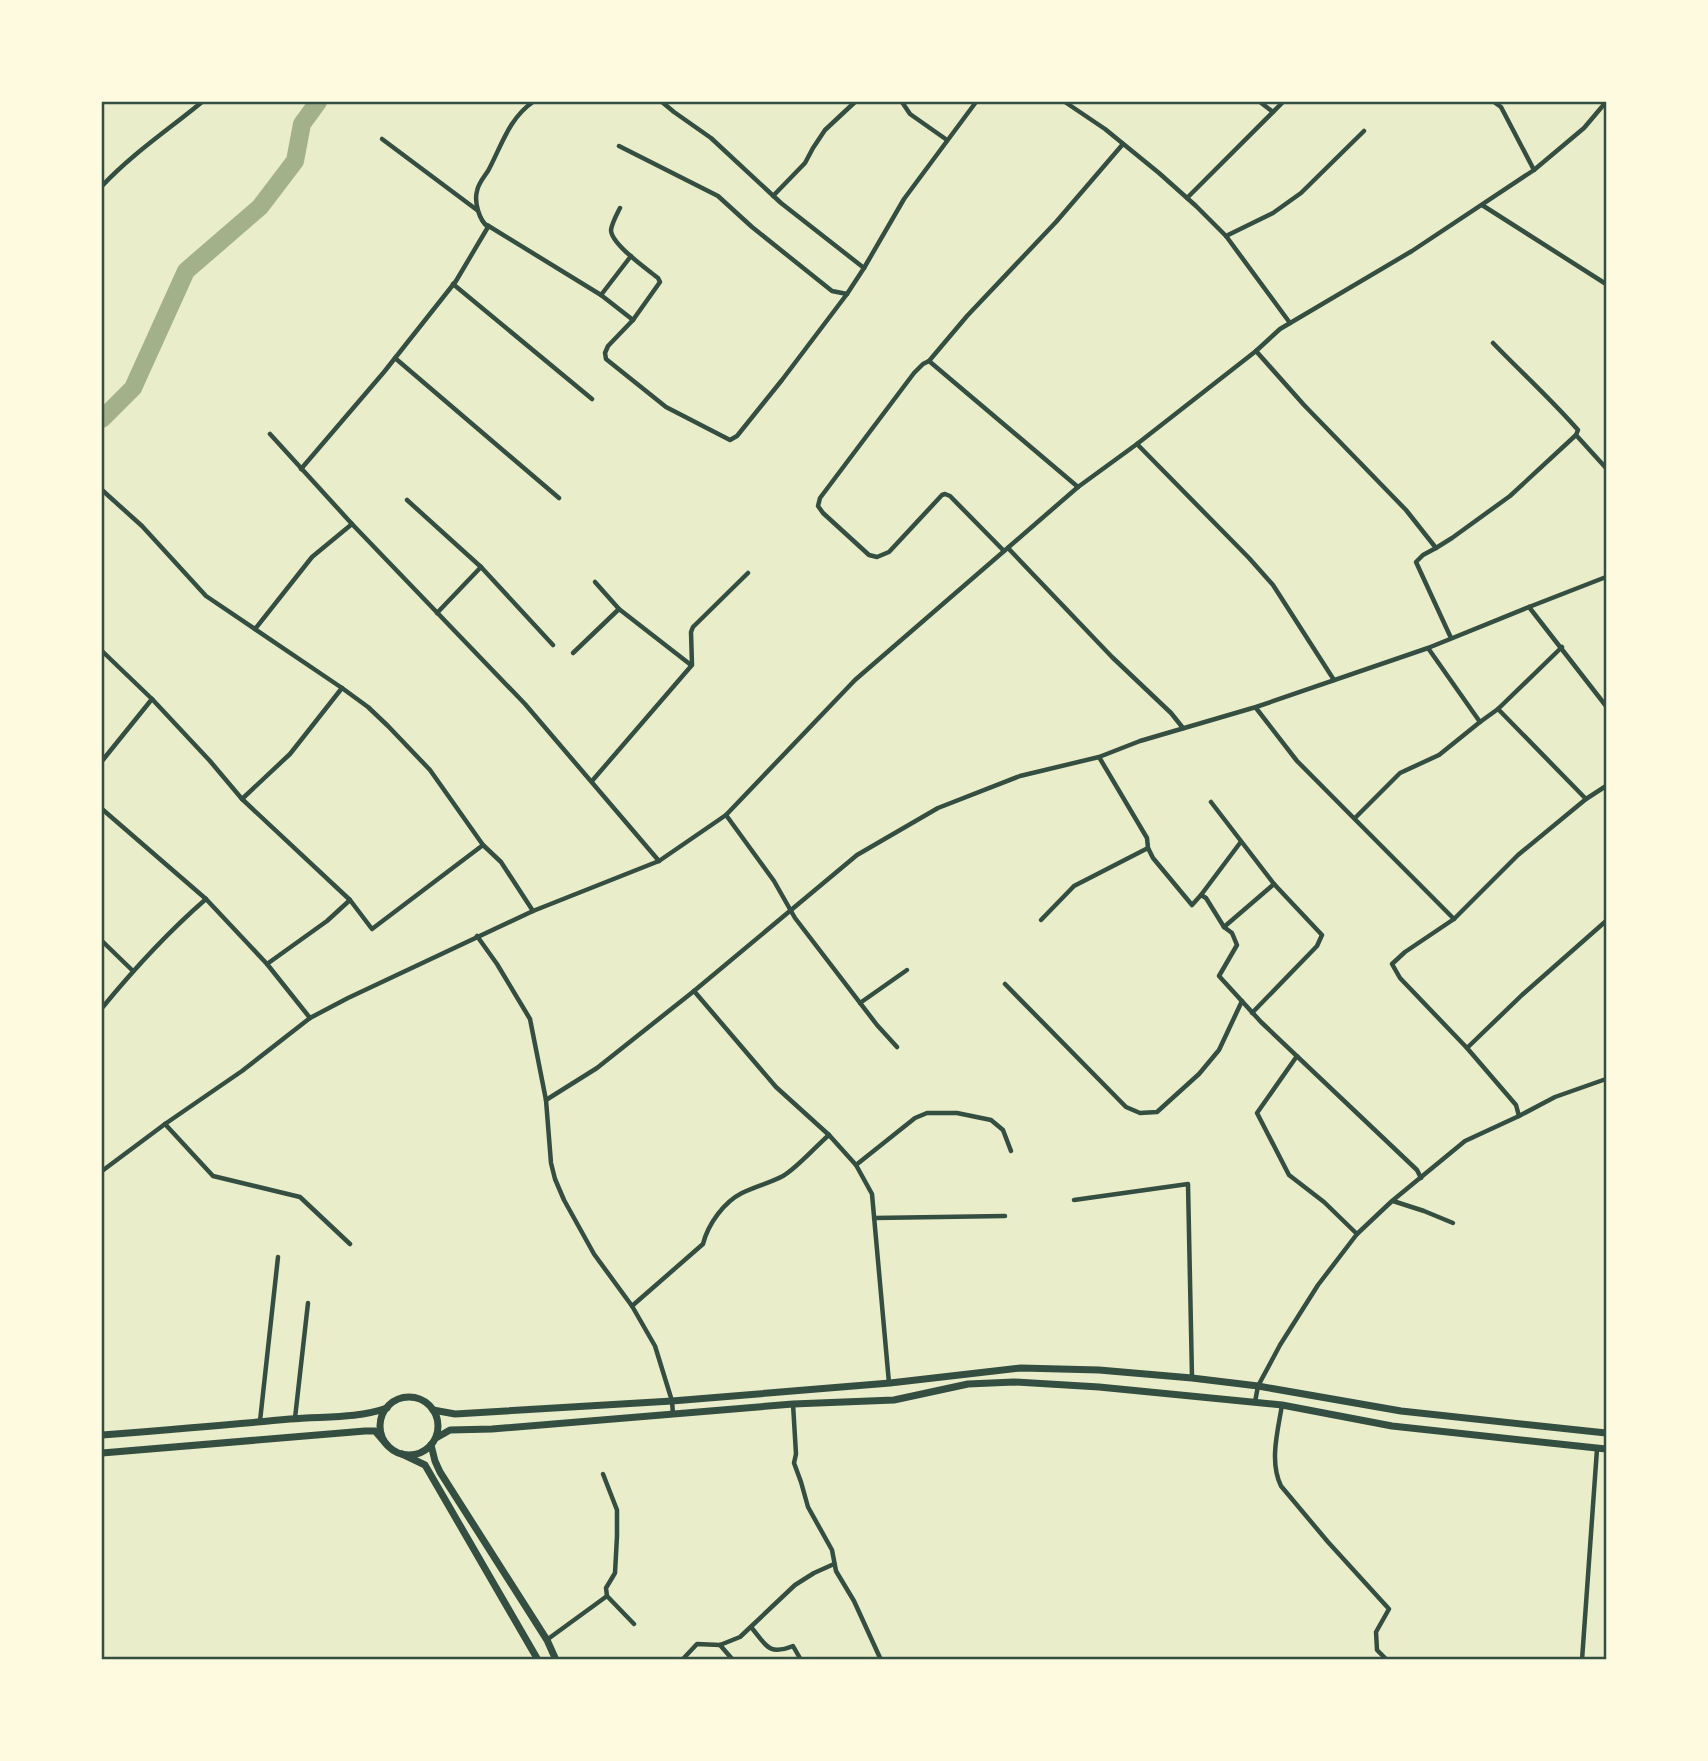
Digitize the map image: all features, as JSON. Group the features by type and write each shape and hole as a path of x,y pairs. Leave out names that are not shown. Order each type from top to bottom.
{"main road":[{"path":"433,1410 454,1414 671,1401 890,1383 1021,1368 1100,1370 1192,1378 1258,1386 1401,1411 1606,1433"},
{"path":"402,1454 418,1454 450,1430 894,1399 968,1384 1014,1382 1099,1387 1282,1405 1392,1426 1606,1449"},
{"path":"387,1446 380,1427 387,1408 393,1402 409,1398 423,1401 433,1410 438,1428 434,1441 435,1461 440,1472 547,1640 556,1660"},
{"path":"102,1435 351,1416 387,1408"},
{"path":"102,1453 375,1431 394,1451 425,1465 538,1660"}],"street":[{"path":"102,186 127,160 202,102"},
{"path":"301,469 395,358 453,284 488,227 478,211 477,191 512,123 523,108 533,102"},
{"path":"662,102 711,138 773,196 864,268"},
{"path":"773,196 805,163 825,130 856,102"},
{"path":"902,102 910,114 947,140"},
{"path":"620,208 611,230 613,238 660,282 633,320 608,346 606,359 666,407 730,440 737,436 782,380 847,294 904,199 976,102"},
{"path":"1065,102 1123,144 1187,198 1226,236 1290,323"},
{"path":"1260,102 1272,112"},
{"path":"1187,198 1283,102"},
{"path":"1494,102 1501,107 1534,170"},
{"path":"102,1171 242,1071 310,1018 477,936 659,861 726,815 855,680 1078,487 1256,351 1280,329 1412,251 1534,170 1584,128 1606,102"},
{"path":"1226,236 1273,213 1301,193 1364,131"},
{"path":"382,139 478,211"},
{"path":"1123,144 1056,222 967,316 929,361 914,373 820,498 818,506 870,555 877,557 889,552 942,495 950,496 1171,713 1182,727"},
{"path":"619,146 718,196 832,291 847,294"},
{"path":"1482,205 1606,284"},
{"path":"484,223 601,295 633,320"},
{"path":"601,295 631,256"},
{"path":"453,284 592,399"},
{"path":"1451,638 1416,562 1510,496 1576,435 1578,430 1493,343"},
{"path":"1256,351 1304,405 1406,510 1436,548"},
{"path":"395,358 559,498"},
{"path":"929,361 1078,487"},
{"path":"270,434 352,524 525,704 659,861"},
{"path":"1576,435 1606,468"},
{"path":"1137,444 1273,585 1334,680"},
{"path":"102,489 142,526 206,596 368,707 430,770 483,845 500,862 533,911"},
{"path":"407,500 481,567 553,645"},
{"path":"255,629 312,557 352,524"},
{"path":"437,613 481,567"},
{"path":"592,781 692,666 693,627 747,573"},
{"path":"546,1100 597,1068 857,855 938,808 1020,776 1099,757 1182,727 1256,707 1428,648 1606,577"},
{"path":"595,582 619,609 692,666"},
{"path":"1529,607 1606,706"},
{"path":"573,653 619,609"},
{"path":"1355,818 1400,773 1439,755 1498,709 1562,647"},
{"path":"1428,648 1480,722"},
{"path":"102,651 152,699 242,799 350,900 372,929 483,845"},
{"path":"242,799 289,754 342,688"},
{"path":"102,761 152,699"},
{"path":"1256,707 1297,761 1454,919"},
{"path":"1498,709 1586,799"},
{"path":"1099,757 1147,838 1153,858 1192,905 1240,842"},
{"path":"1519,1116 1516,1105 1467,1048 1400,978 1392,964 1405,951 1454,919 1518,855 1586,799 1606,786"},
{"path":"1211,802 1274,884 1322,935 1317,946 1252,1013"},
{"path":"102,809 206,899 267,964 310,1018"},
{"path":"726,815 774,881 795,918 897,1047"},
{"path":"1041,920 1074,886 1148,848"},
{"path":"1224,927 1274,884"},
{"path":"1201,895 1206,898 1224,927 1232,933 1237,945 1219,976 1252,1013 1417,1170 1421,1178"},
{"path":"102,1008 181,920 206,899"},
{"path":"267,964 350,900"},
{"path":"1467,1048 1606,921"},
{"path":"477,936 530,1020 546,1100 551,1163 555,1179 594,1254 632,1306 655,1346 673,1414"},
{"path":"102,940 133,971"},
{"path":"860,1003 907,970"},
{"path":"1005,984 1126,1107 1140,1112 1157,1112 1199,1074 1219,1050 1242,1001"},
{"path":"694,991 776,1087 829,1135 856,1165 872,1194 890,1383"},
{"path":"1297,1056 1257,1113 1289,1175 1324,1202 1357,1234"},
{"path":"1255,1402 1258,1386 1280,1345 1318,1285 1357,1234 1392,1201 1465,1141 1555,1097 1606,1079"},
{"path":"856,1165 915,1118 927,1113 957,1113 990,1120 1003,1130 1011,1151"},
{"path":"165,1124 213,1176 300,1197 350,1244"},
{"path":"632,1306 703,1244 705,1233 731,1200 786,1175 829,1135"},
{"path":"1074,1200 1188,1184 1192,1378"},
{"path":"1392,1201 1453,1223"},
{"path":"874,1218 1005,1216"},
{"path":"260,1422 278,1257"},
{"path":"295,1419 308,1303"},
{"path":"793,1404 796,1454 794,1463 808,1507 832,1550 836,1571 854,1601 881,1660"},
{"path":"1282,1405 1275,1454 1280,1486 1389,1609 1376,1632 1377,1650 1387,1660"},
{"path":"1582,1660 1597,1448"},
{"path":"603,1474 617,1510 615,1573 606,1588 607,1596 634,1623"},
{"path":"682,1660 697,1644 720,1644 740,1637 795,1585 834,1564"},
{"path":"547,1640 607,1596"},
{"path":"751,1627 766,1646 779,1651 793,1646 801,1660"},
{"path":"720,1644 733,1660"}],"waterway":[{"path":"102,419 133,388 186,271 260,207 295,161 302,124 318,102"}]}
